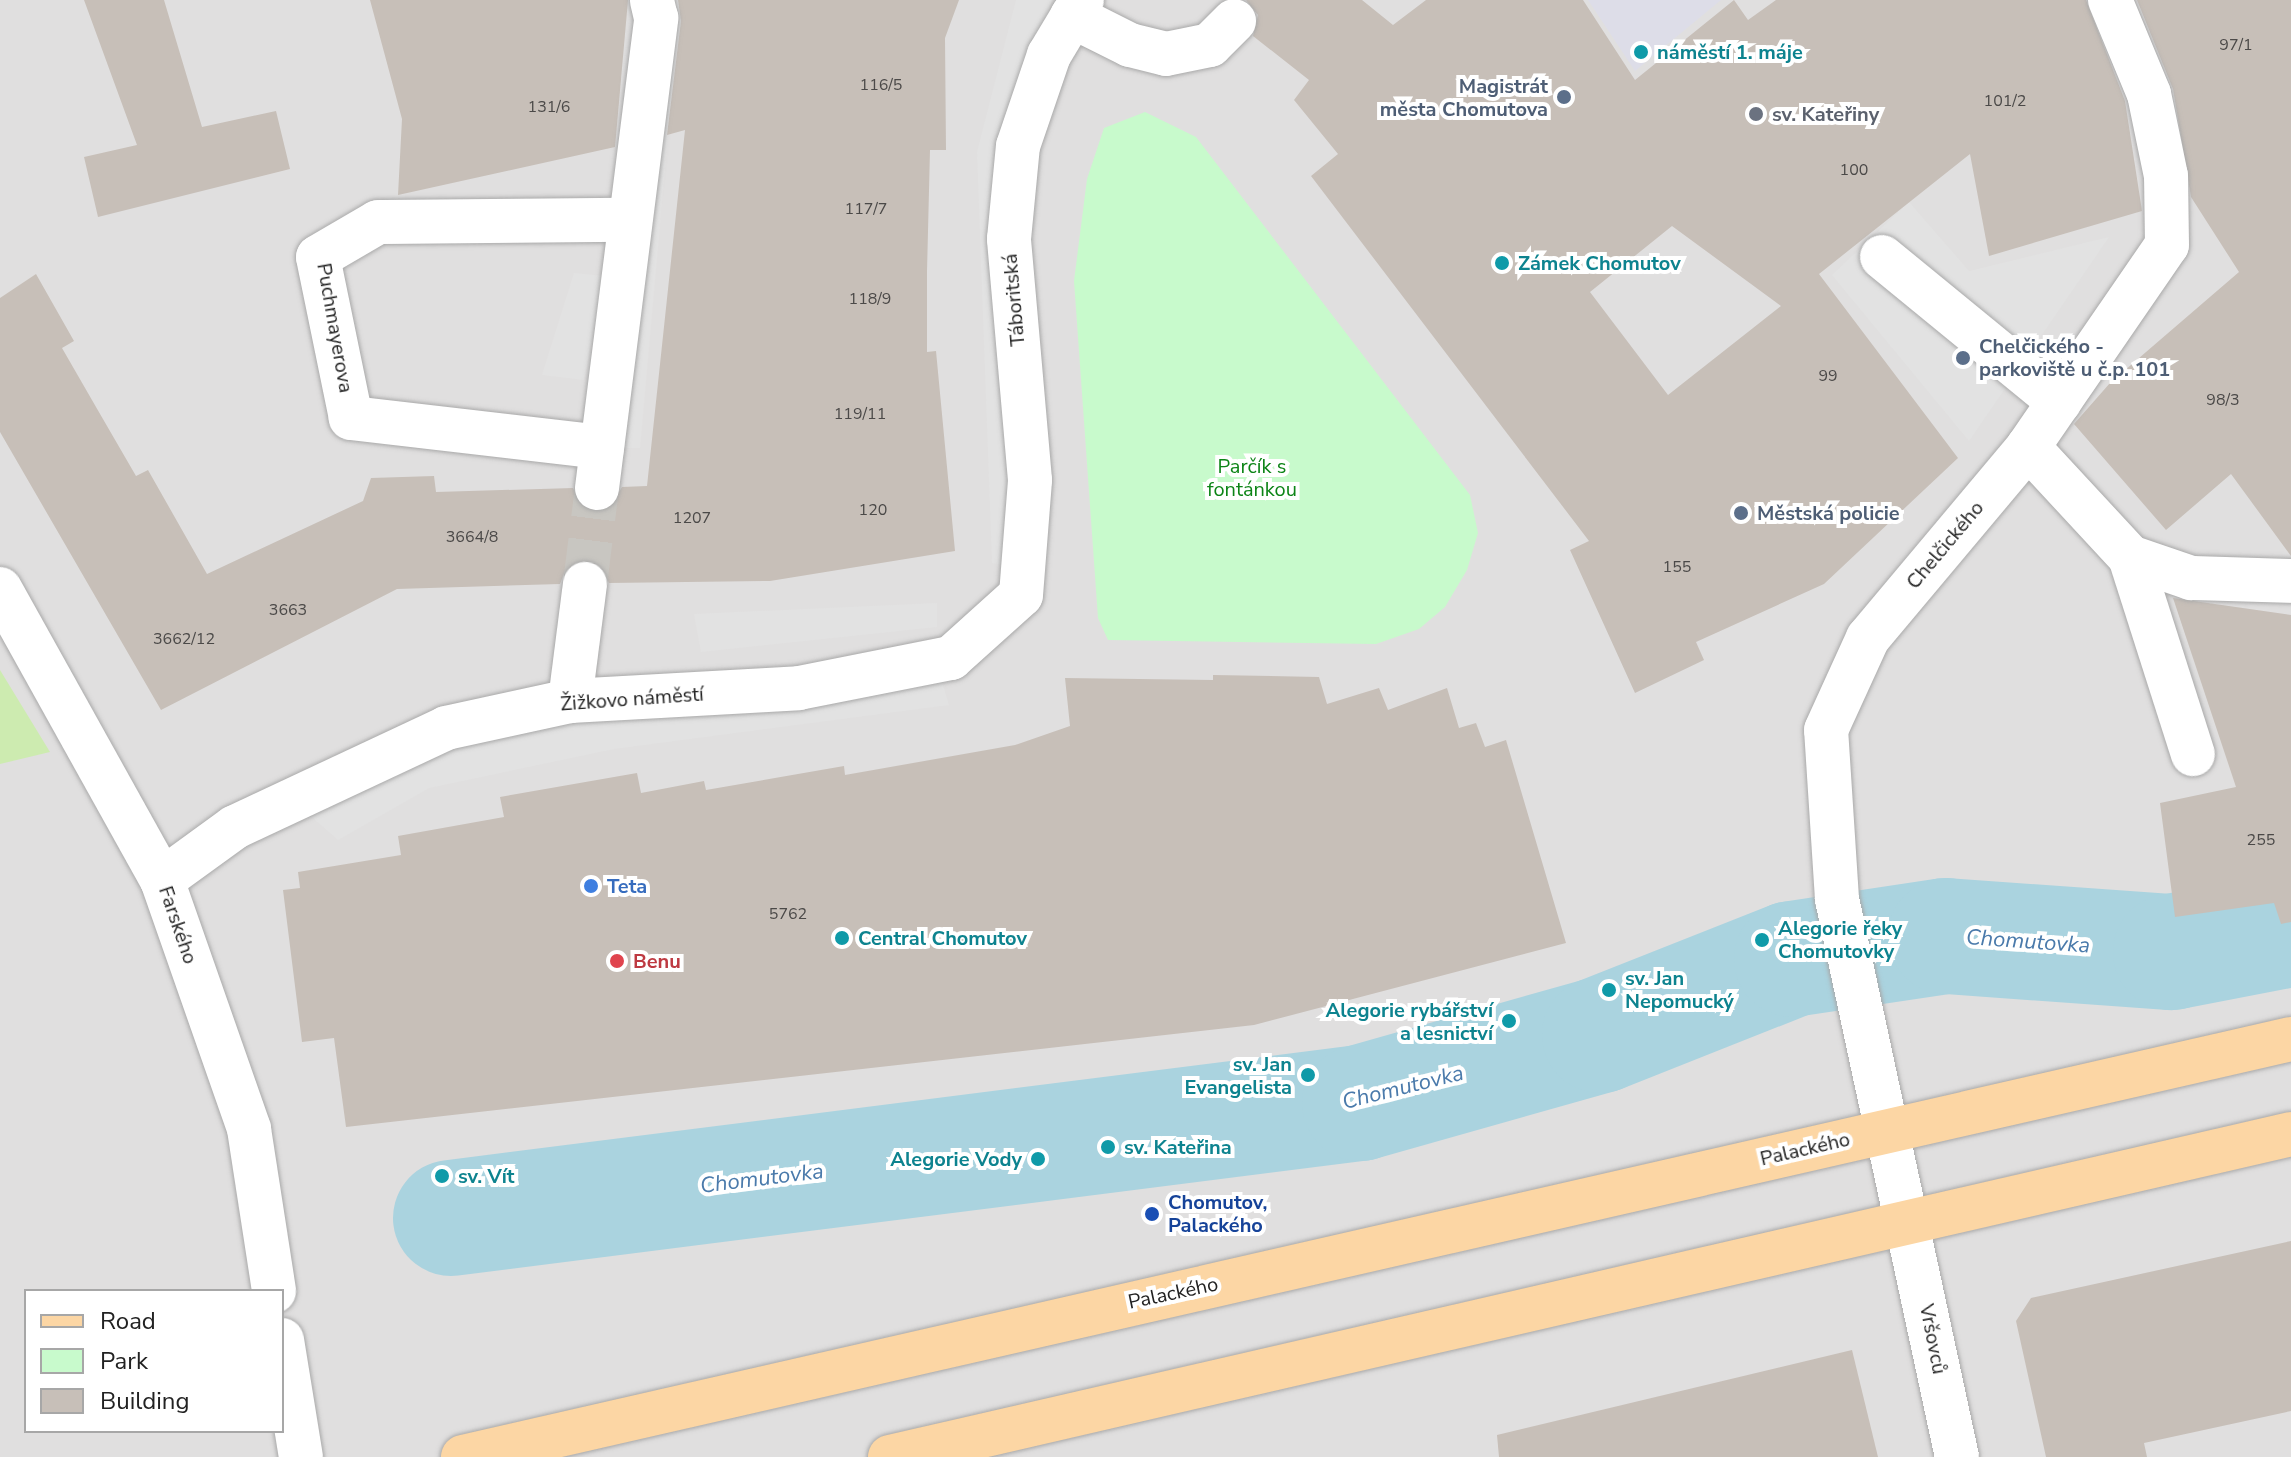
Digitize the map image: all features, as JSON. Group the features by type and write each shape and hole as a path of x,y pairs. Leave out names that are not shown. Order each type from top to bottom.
{"main road":[{"name":"Palackého","path":"463,1457 2291,1039"},
{"path":"890,1457 2291,1134"}],"street":[{"name":"Puchmayerova","path":"630,220 378,222 318,257 351,418 599,468 656,18 652,0"},
{"name":"Chelčického","path":"1884,1132 1837,899 1826,730 1868,638 2028,447 2167,245 2166,176 2149,94 2110,0"},
{"name":"Táboritská","path":"1021,595 1030,480 1009,239 1018,146 1049,55 1077,8 1130,45 1166,54 1210,45 1234,21"},
{"path":"1882,257 2059,402"},
{"path":"2028,447 2130,557 2193,754"},
{"path":"2130,557 2191,578 2291,581"},
{"path":"570,701 585,584"},
{"name":"Farského","path":"0,589 162,880 249,1129 274,1289"},
{"name":"Žižkovo náměstí","path":"162,880 235,827 446,728 570,701 799,688 951,658 1021,595"},
{"path":"1884,1132 1905,1222"},
{"name":"Vršovců","path":"1905,1222 1957,1457"},
{"path":"284,1352 301,1457"}],"shaded area":[{"path":"0,0 2291,0 2291,1457 0,1457"},
{"path":"657,0 680,0 640,448 612,448"},
{"path":"1016,0 1052,0 1010,139 1016,567 992,563 977,152"},
{"name":"náměstí 1. máje","path":"1588,0 1721,0 1635,71"},
{"name":"Chelčického - parkoviště u č.p. 101","path":"1909,202 1969,271 2109,237 1969,441 1832,275"},
{"path":"574,273 604,276 584,380 542,375"},
{"path":"937,603 937,627 701,652 694,614"},
{"path":"940,675 949,705 614,749 429,788 338,840 312,817 413,754 598,714"}],"green space":[{"name":"Parčík s fontánkou","path":"1145,112 1196,137 1470,495 1478,533 1467,570 1445,607 1419,629 1376,644 1108,640 1098,618 1074,281 1087,179 1104,128"},
{"path":"0,670 50,752 0,764"}],"building":[{"path":"84,0 164,0 202,127 276,111 290,169 98,217 84,157 137,145"},
{"path":"370,0 628,0 615,147 398,195 402,119"},
{"path":"678,0 959,0 945,38 946,150 930,150 927,272 927,352 936,351 955,551 770,581 609,583 601,565 587,559 566,568 560,584 397,589 161,710 0,432 0,298 36,274 74,341 62,348 136,476 148,470 207,574 363,501 371,478 434,476 436,492 573,488 583,508 607,511 622,487 647,486 685,130 667,135 681,21"},
{"path":"1246,0 1362,0 1393,25 1426,0 1583,0 1635,80 1734,0 1748,20 1776,0 2086,0 2125,101 2142,211 1989,256 1970,154 1819,274 1958,458 1824,584 1696,642 1704,660 1635,693 1570,550 1589,541 1311,176 1338,154 1294,100 1309,80 1253,36 1258,15","holes":["1672,226 1781,306 1668,395 1590,292"]},
{"path":"2137,0 2291,0 2291,556 2231,474 2166,530 2074,424 2110,383 2239,272 2191,197 2173,89"},
{"path":"2173,598 2291,615 2291,922 2281,924 2274,903 2175,917 2160,803 2236,787"},
{"name":"Central Chomutov","path":"1213,675 1319,677 1327,704 1379,688 1388,710 1447,688 1459,728 1476,723 1485,747 1506,740 1566,943 1254,1025 346,1127 334,1038 302,1042 283,890 300,888 298,872 401,855 398,836 504,817 500,797 637,773 641,793 704,781 706,790 844,766 845,775 1015,745 1070,726 1065,678 1213,680"},
{"path":"2291,1241 2291,1411 2144,1443 2147,1457 2046,1457 2016,1321 2031,1298"},
{"path":"1852,1350 1878,1457 1499,1457 1497,1435"}],"waterway":[{"name":"Chomutovka","path":"451,1218 1360,1103 1600,1035 1792,959 1946,936 2171,952 2291,929"}],"tunnel":[{"path":"585,584 597,488"}],"place":[{"name":"náměstí 1. máje","path":"1641,52"},
{"name":"Magistrát města Chomutova","path":"1564,97"},
{"name":"sv. Kateřiny","path":"1756,114"},
{"name":"Zámek Chomutov","path":"1502,263"},
{"name":"Chelčického - parkoviště u č.p. 101","path":"1963,358"},
{"name":"Městská policie","path":"1741,513"},
{"name":"Teta","path":"591,886"},
{"name":"Central Chomutov","path":"842,938"},
{"name":"Alegorie řeky Chomutovky","path":"1762,940"},
{"name":"Benu","path":"617,961"},
{"name":"sv. Jan Nepomucký","path":"1609,990"},
{"name":"Alegorie rybářství a lesnictví","path":"1509,1021"},
{"name":"sv. Jan Evangelista","path":"1308,1075"},
{"name":"sv. Kateřina","path":"1108,1147"},
{"name":"Alegorie Vody","path":"1038,1159"},
{"name":"sv. Vít","path":"442,1176"},
{"name":"Chomutov, Palackého","path":"1152,1214"}]}
